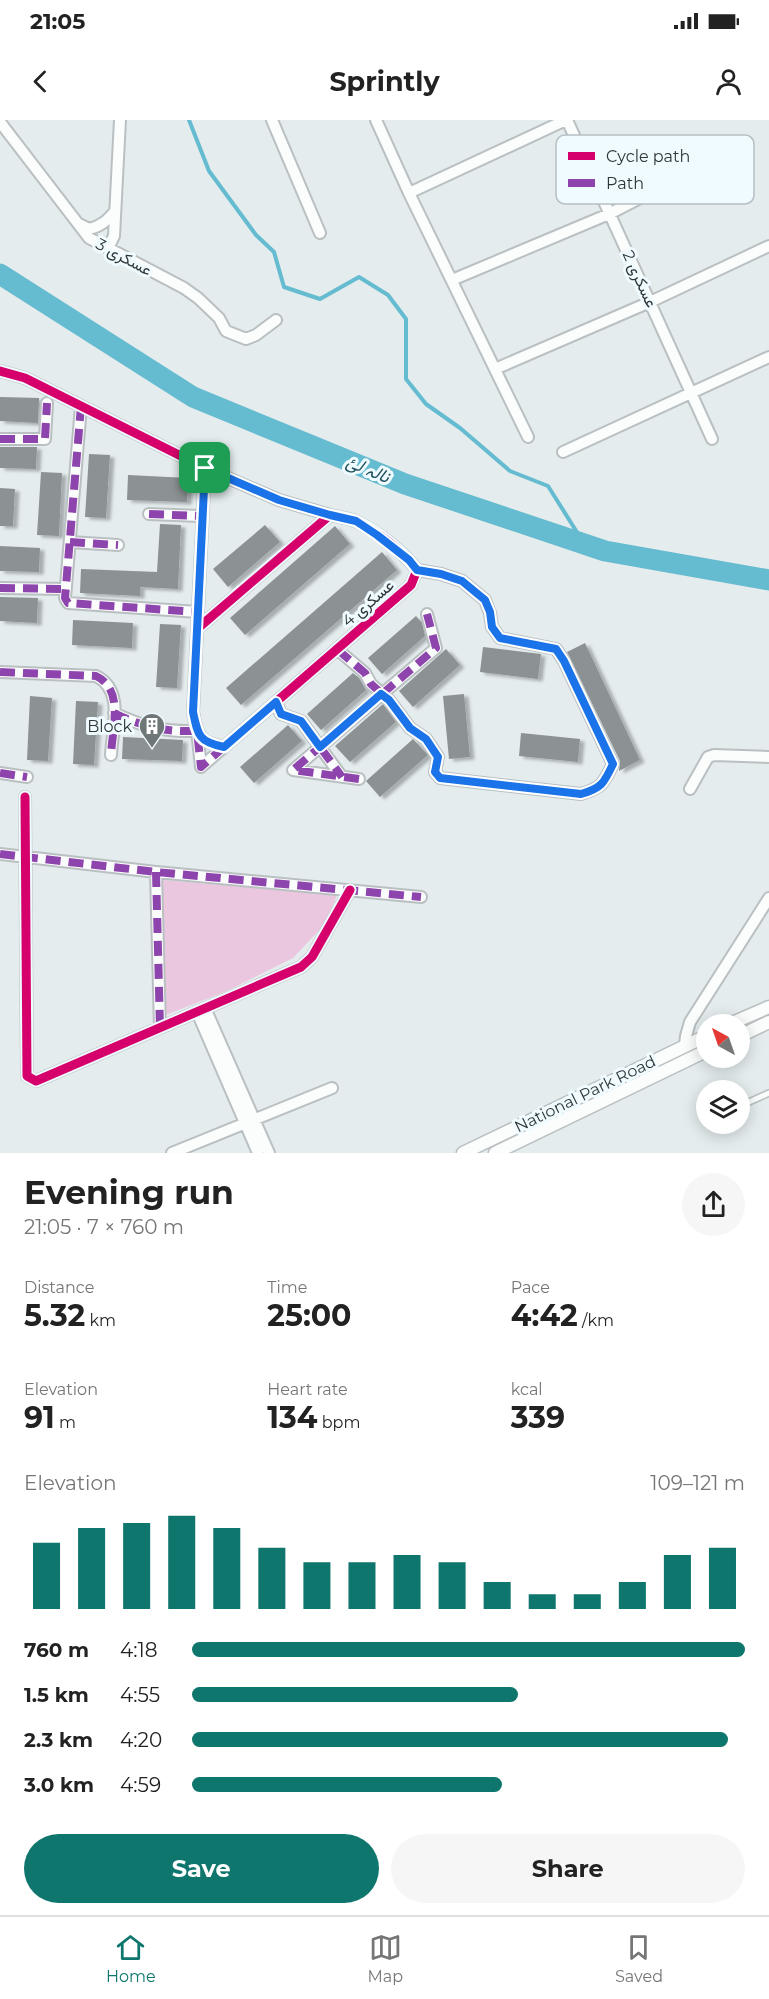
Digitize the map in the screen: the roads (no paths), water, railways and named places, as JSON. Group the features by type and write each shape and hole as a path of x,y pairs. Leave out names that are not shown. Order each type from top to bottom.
{"street":[{"path":"108,248 114,236 120,120"},
{"path":"272,120 320,233"},
{"path":"376,120 409,193 528,436"},
{"path":"409,193 566,120"},
{"name":"عسکری 2","path":"566,120 573,135"},
{"name":"عسکری 3","path":"0,122 89,238 184,288 219,318 226,331 246,339 256,335 276,320"},
{"name":"عسکری 2","path":"605,204 712,439"},
{"path":"452,280 626,204"},
{"path":"78,223 89,229 100,226 115,210"},
{"path":"495,369 650,302 769,246"},
{"path":"563,452 769,357"},
{"path":"0,371 25,378 205,468 279,500 356,521 409,560 417,570 441,574 462,581 485,600 490,612 492,627 500,638 556,649 564,661 613,764 607,777 596,790 581,794 440,778 435,772 438,757 429,743 410,728 389,700 338,650"},
{"path":"0,439 45,440 47,404"},
{"path":"81,406 65,598 68,603 198,612"},
{"path":"205,468 193,712 197,731 207,744 224,747"},
{"path":"149,514 201,516"},
{"path":"197,629 330,515"},
{"path":"70,542 118,545"},
{"name":"عسکری 4","path":"197,731 201,767 411,585 417,570"},
{"path":"0,588 66,589"},
{"path":"359,779 293,770 436,648 427,614"},
{"path":"0,672 96,676 103,679 111,688 115,700 111,755"},
{"path":"276,702 281,714 301,721 342,777"},
{"path":"114,713 148,728 197,731"},
{"path":"690,789 708,757 714,755 769,757"},
{"path":"0,773 27,777"},
{"path":"25,797 27,1076 36,1081 301,967 312,957 350,890"},
{"path":"0,854 156,872 421,897"},
{"path":"156,872 160,1028"},
{"path":"685,1046 690,1022 769,898"},
{"path":"750,1015 769,1007"},
{"path":"201,1010 249,1122 258,1153"},
{"path":"750,1031 769,1022"},
{"name":"National Park Road","path":"463,1153 696,1041"},
{"name":"National Park Road","path":"495,1153 696,1056"},
{"path":"172,1153 332,1088"},
{"path":"249,1122 269,1153"}],"lane":[{"path":"750,1102 769,1093"}],"waterway":[{"path":"189,120 209,171 256,235 274,252 284,287 320,299 359,277 388,295 406,319 406,379 426,404 460,428 510,471 548,486 585,545"},
{"name":"نالہ لئ","path":"0,274 193,397 405,484 605,551 769,580"}],"place":[{"name":"Block","path":"152,749"}]}
